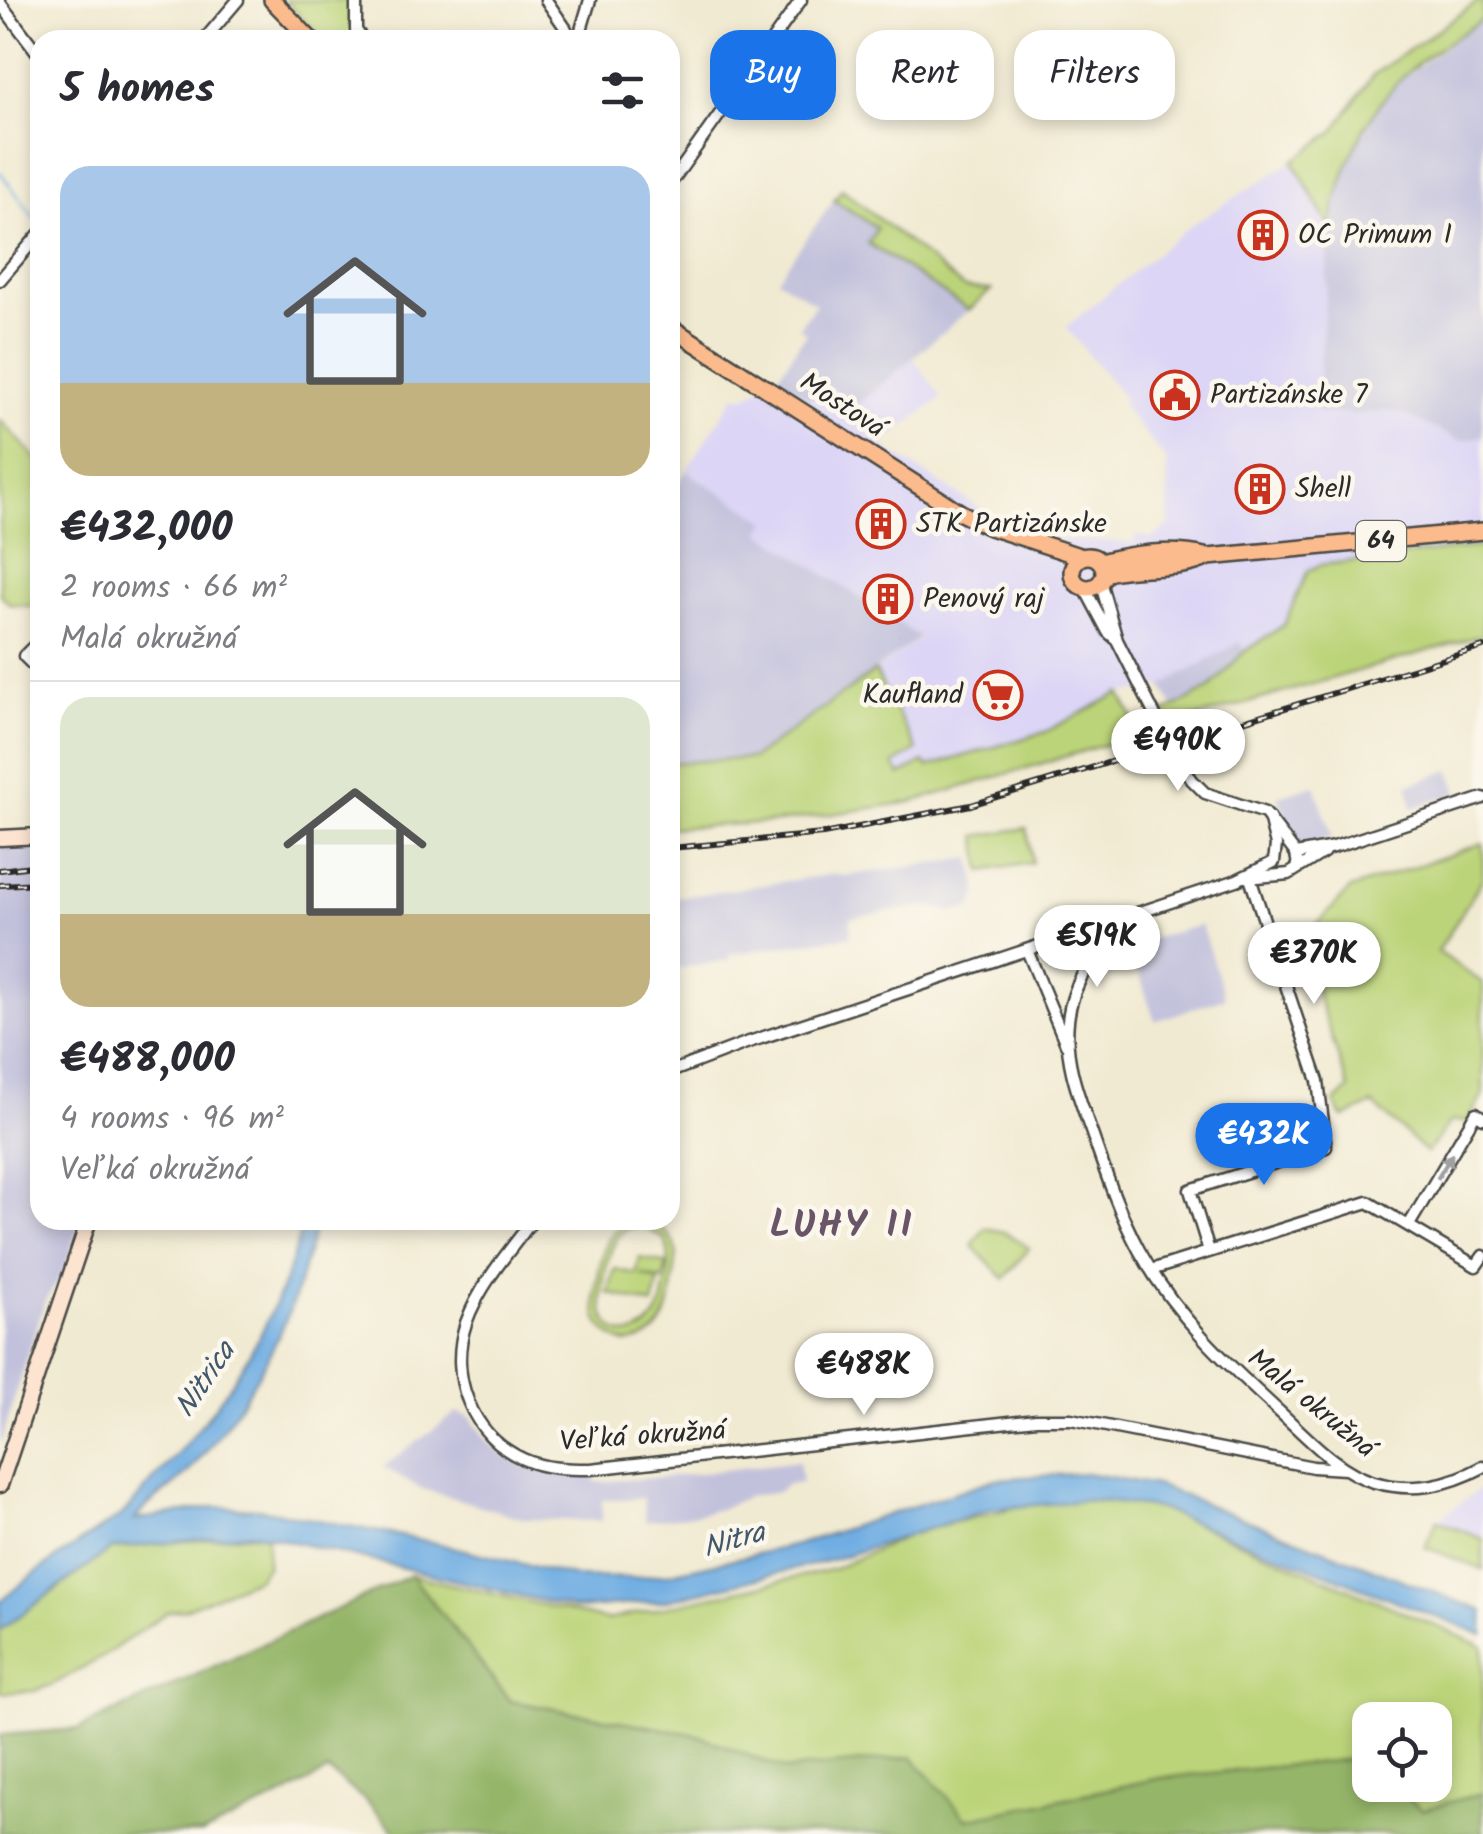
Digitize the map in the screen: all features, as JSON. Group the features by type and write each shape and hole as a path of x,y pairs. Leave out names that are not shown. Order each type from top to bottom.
{"main road":[{"path":"272,0 301,30"},
{"name":"Mostová","path":"680,333 961,514 1078,563"},
{"name":"64","path":"1084,587 1093,586 1102,572 1125,556 1187,553 1208,557 1483,531"},
{"name":"64","path":"1078,563 1093,557 1102,572"},
{"path":"1078,563 1075,580 1084,587"},
{"path":"0,838 30,836"},
{"path":"0,1485 86,1230"}],"street":[{"path":"212,30 238,0"},
{"path":"356,0 356,30"},
{"path":"546,0 566,30"},
{"path":"581,30 590,0"},
{"path":"680,170 801,0"},
{"path":"0,3 30,43"},
{"path":"0,280 30,245"},
{"path":"1102,572 1117,640 1192,780 1205,793 1265,814 1295,856"},
{"path":"1084,587 1108,632 1117,640"},
{"path":"680,1068 729,1048 1244,878 1277,862 1334,848 1483,798"},
{"path":"1265,814 1277,862 1289,874 1295,856"},
{"path":"1208,1251 1190,1190 1326,1147 1318,1081 1244,878"},
{"name":"Malá okružná","path":"1128,918 1104,942 1078,982 1068,1018 1067,1044 1104,1168 1151,1270 1224,1362 1346,1469 1370,1481 1404,1488 1457,1480 1483,1467"},
{"name":"Malá okružná","path":"1027,950 1067,1044"},
{"path":"1408,1225 1476,1114 1483,1118"},
{"path":"1151,1270 1363,1202 1376,1204 1476,1266 1483,1256"},
{"name":"Veľká okružná","path":"526,1230 475,1303 465,1325 460,1353 464,1390 489,1436 535,1464 592,1469 1054,1419 1346,1469"}],"shaded area":[{"path":"1483,19 1483,436 1461,441 1406,415 1388,411 1317,412 1330,227 1348,162 1396,83"},
{"path":"1293,161 1330,227 1317,411 1387,411 1406,415 1461,441 1483,436 1483,546 1320,565 1308,571 1284,625 1245,651 1239,643 1162,686 1120,694 1045,732 926,767 923,763 899,775 894,764 917,750 875,671 921,637 759,532 766,522 686,471 735,395 744,397 777,378 810,399 821,381 857,404 913,358 942,398 882,446 991,515 1023,529 1057,539 1134,543 1135,535 1153,538 1169,526 1167,461 1121,405 1125,399 1066,327 1191,225"},
{"path":"834,200 878,228 868,243 969,310 857,405 822,382 810,399 777,378 806,333 799,327 816,304 777,279"},
{"path":"686,471 767,521 760,532 920,637 753,758 680,762 680,480"},
{"path":"1240,642 1245,651 1226,674 1174,709 1162,686"},
{"path":"1450,770 1458,793 1412,808 1408,785"},
{"path":"1315,785 1332,837 1303,846 1295,844 1278,796"},
{"path":"30,840 30,1230 78,1230 61,1278 45,1300 0,1445 0,841"},
{"path":"972,858 978,894 972,908 953,912 926,906 850,918 851,936 729,954 729,960 680,968 680,897 834,874 844,876"},
{"path":"1201,925 1225,998 1155,1021 1129,945"},
{"path":"457,1412 469,1416 504,1456 536,1470 593,1474 595,1482 799,1461 802,1483 687,1516 645,1521 643,1498 602,1500 602,1521 525,1519 422,1489 383,1467"},
{"path":"1483,1487 1483,1539 1437,1520"}],"green space":[{"path":"285,0 352,0 358,30 314,30"},
{"path":"1480,0 1483,19 1414,67 1371,117 1346,170 1330,227 1293,161 1333,132 1373,75"},
{"path":"842,189 963,287 991,290 969,310 868,243 877,228 834,200"},
{"path":"0,420 30,452 30,606 10,604 0,594"},
{"path":"1483,546 1483,635 1171,725 1164,713 1209,689 1245,651 1284,625 1308,571 1320,565"},
{"path":"875,671 917,750 894,764 900,775 924,762 927,767 1045,732 1120,693 1141,734 912,802 778,822 680,827 680,762 753,758"},
{"path":"1027,828 1032,863 982,871 977,836"},
{"path":"1483,843 1483,878 1438,952 1483,983 1483,1095 1467,1122 1451,1121 1427,1153 1373,1104 1343,1118 1334,1103 1349,1089 1300,943 1350,889"},
{"path":"985,1228 1004,1232 1029,1248 1004,1279 972,1245"},
{"path":"627,1230 617,1239 608,1259 602,1307 618,1332 636,1333 645,1328 659,1312 663,1300 668,1254 664,1239 649,1230 663,1230 677,1254 671,1297 662,1323 642,1340 626,1343 601,1325 595,1298 605,1247 615,1232"},
{"path":"640,1258 667,1264 663,1280 641,1275 659,1281 653,1305 608,1293 615,1269 636,1274"},
{"path":"1050,1499 1149,1504 1483,1646 1483,1793 1452,1802 1452,1702 1352,1702 1352,1759 1161,1778 967,1819 912,1757 786,1770 697,1735 510,1701 411,1575 607,1620 834,1569 918,1531"},
{"path":"1437,1520 1483,1539 1483,1570 1425,1547"},
{"path":"267,1536 267,1565 258,1578 185,1609 167,1612 101,1658 51,1685 34,1691 0,1693 0,1630 112,1549"},
{"path":"411,1575 510,1701 697,1735 786,1770 912,1757 967,1819 1161,1778 1352,1759 1352,1802 1411,1802 1422,1810 1483,1793 1483,1834 398,1834 366,1801 328,1771 202,1834 0,1834 0,1735 79,1729"},
{"path":"1411,1802 1451,1802 1422,1810"}],"water":[{"path":"300,1230 314,1230 292,1305 257,1377 220,1434 192,1468 135,1520 215,1507 260,1509 427,1541 576,1577 631,1578 667,1574 796,1545 996,1479 1086,1473 1156,1485 1483,1611 1483,1635 1157,1508 1093,1500 991,1509 832,1560 663,1601 577,1609 255,1533 111,1549 0,1630 0,1602 40,1569 125,1512 205,1420 265,1326"}],"waterway":[{"path":"0,172 30,212"}],"railway":[{"path":"680,847 823,834 971,805 1483,647"},
{"path":"0,870 30,866"},
{"path":"0,885 30,884"}],"place":[{"name":"OC Primum I","path":"1263,235"},
{"name":"Partizánske 7","path":"1175,395"},
{"name":"Shell","path":"1260,489"},
{"name":"STK Partizánske","path":"881,524"},
{"name":"Penový raj","path":"888,599"},
{"name":"Kaufland","path":"998,695"}],"district":[{"name":"LUHY II","path":"842,1227"}],"water label":[{"name":"Nitrica","path":"206,1380"},
{"name":"Nitra","path":"734,1541"}]}
